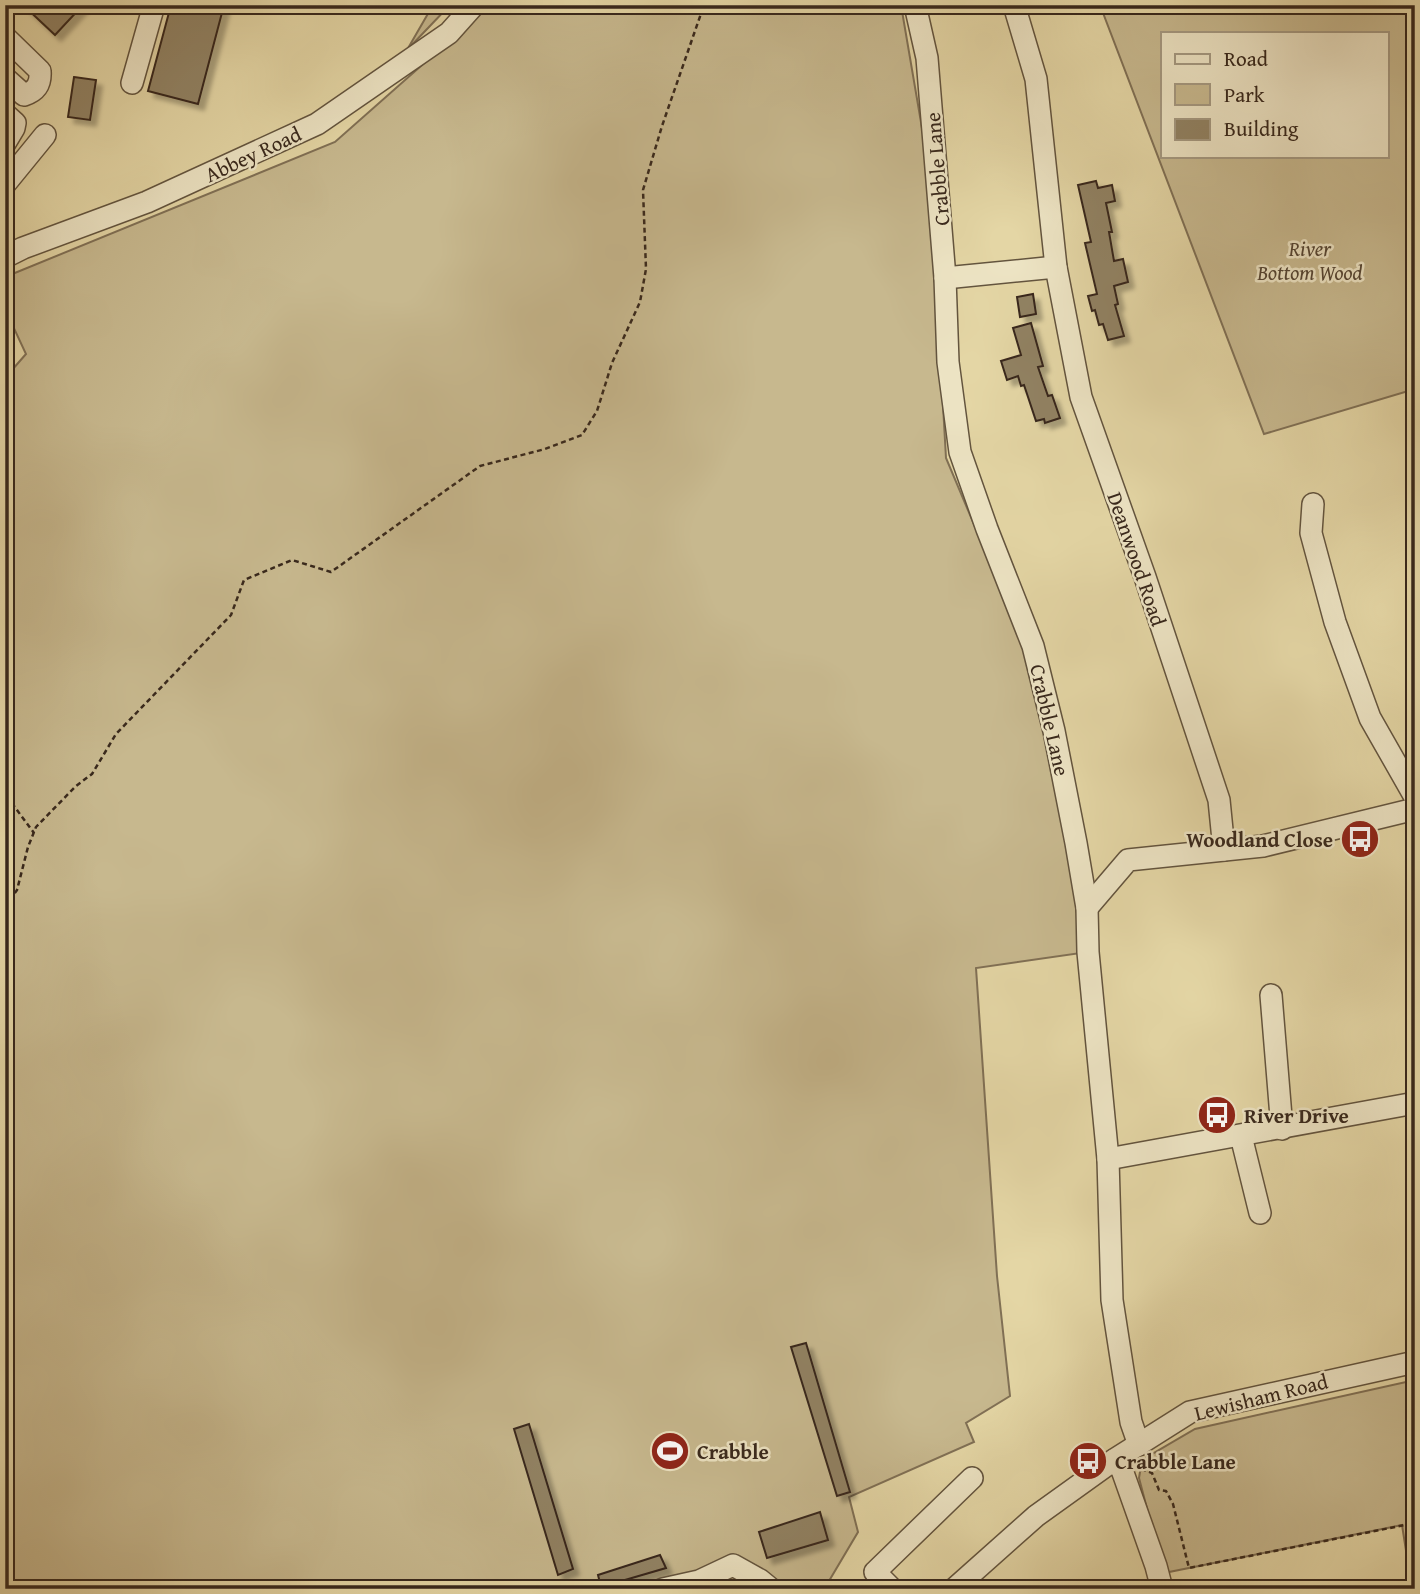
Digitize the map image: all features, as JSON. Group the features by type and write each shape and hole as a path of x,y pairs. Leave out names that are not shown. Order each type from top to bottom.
{"street":[{"path":"132,83 155,5"},
{"name":"Abbey Road","path":"5,257 147,202 317,124 449,33 474,5"},
{"name":"Crabble Lane","path":"915,5 928,58 945,278 948,362 960,452 1033,646 1056,744 1087,908 1088,952 1108,1159 1112,1300 1131,1422 1139,1445"},
{"name":"Deanwood Road","path":"1014,5 1036,79 1056,267 1081,397 1145,577 1219,800 1224,850"},
{"path":"5,37 40,71 41,80 34,91 24,96 5,78"},
{"path":"5,114 15,123 15,128 5,143"},
{"path":"5,184 45,135"},
{"path":"945,278 1056,267"},
{"path":"1313,504 1311,533 1335,622 1370,718 1415,797"},
{"path":"1087,908 1128,860 1263,846 1415,809"},
{"path":"1271,995 1282,1129"},
{"path":"1108,1159 1415,1103"},
{"path":"1241,1136 1259,1213"},
{"name":"Lewisham Road","path":"954,1589 1036,1516 1114,1460 1190,1412 1415,1362"},
{"path":"1114,1460 1122,1470 1162,1589"},
{"path":"892,1589 875,1572 972,1478"},
{"path":"663,1589 699,1581 733,1565 771,1589"}],"path":[{"path":"5,907 17,890 36,827 76,786 92,774 116,734 231,615 244,580 292,560 331,572 480,466 545,449 582,435 597,411 612,363 640,302 646,269 643,190 704,5"},
{"path":"5,798 34,833"},
{"path":"1114,1460 1152,1474 1159,1490 1166,1491 1173,1504 1189,1568 1415,1523"}],"green space":[{"path":"433,5 450,5 407,50"},
{"path":"490,5 901,5 930,175 946,458 1032,662 1088,952 976,968 997,1276 1010,1396 966,1423 974,1442 849,1497 858,1532 829,1581 835,1589 5,1589 5,378 26,354 5,309 5,277 335,142"},
{"name":"River Bottom Wood","path":"1100,5 1415,5 1415,389 1264,434"},
{"path":"1415,1380 1415,1589 1412,1589 1402,1525 1164,1573 1139,1478 1142,1460 1195,1429"}],"building":[{"path":"23,5 83,5 55,35"},
{"path":"171,5 224,5 198,104 148,91"},
{"path":"74,77 96,80 90,120 68,117"},
{"path":"1096,181 1098,188 1112,185 1115,201 1106,203 1112,232 1109,232 1114,261 1123,259 1128,282 1114,286 1118,304 1115,305 1124,336 1108,340 1103,324 1099,325 1095,310 1092,311 1088,296 1097,294 1085,243 1091,242 1078,185"},
{"path":"1033,294 1036,314 1020,317 1017,297"},
{"path":"1031,323 1043,366 1038,367 1048,396 1052,395 1060,418 1045,423 1044,419 1036,421 1024,385 1021,386 1018,376 1007,380 1001,361 1021,355 1013,328"},
{"path":"806,1343 850,1492 837,1496 791,1347"},
{"path":"529,1424 573,1569 558,1575 514,1429"},
{"path":"820,1512 828,1540 767,1558 759,1532"},
{"path":"660,1555 666,1568 601,1587 598,1575"}],"place":[{"name":"Woodland Close","path":"1360,839"},
{"name":"River Drive","path":"1217,1115"},
{"name":"Crabble","path":"670,1451"},
{"name":"Crabble Lane","path":"1088,1461"}]}
